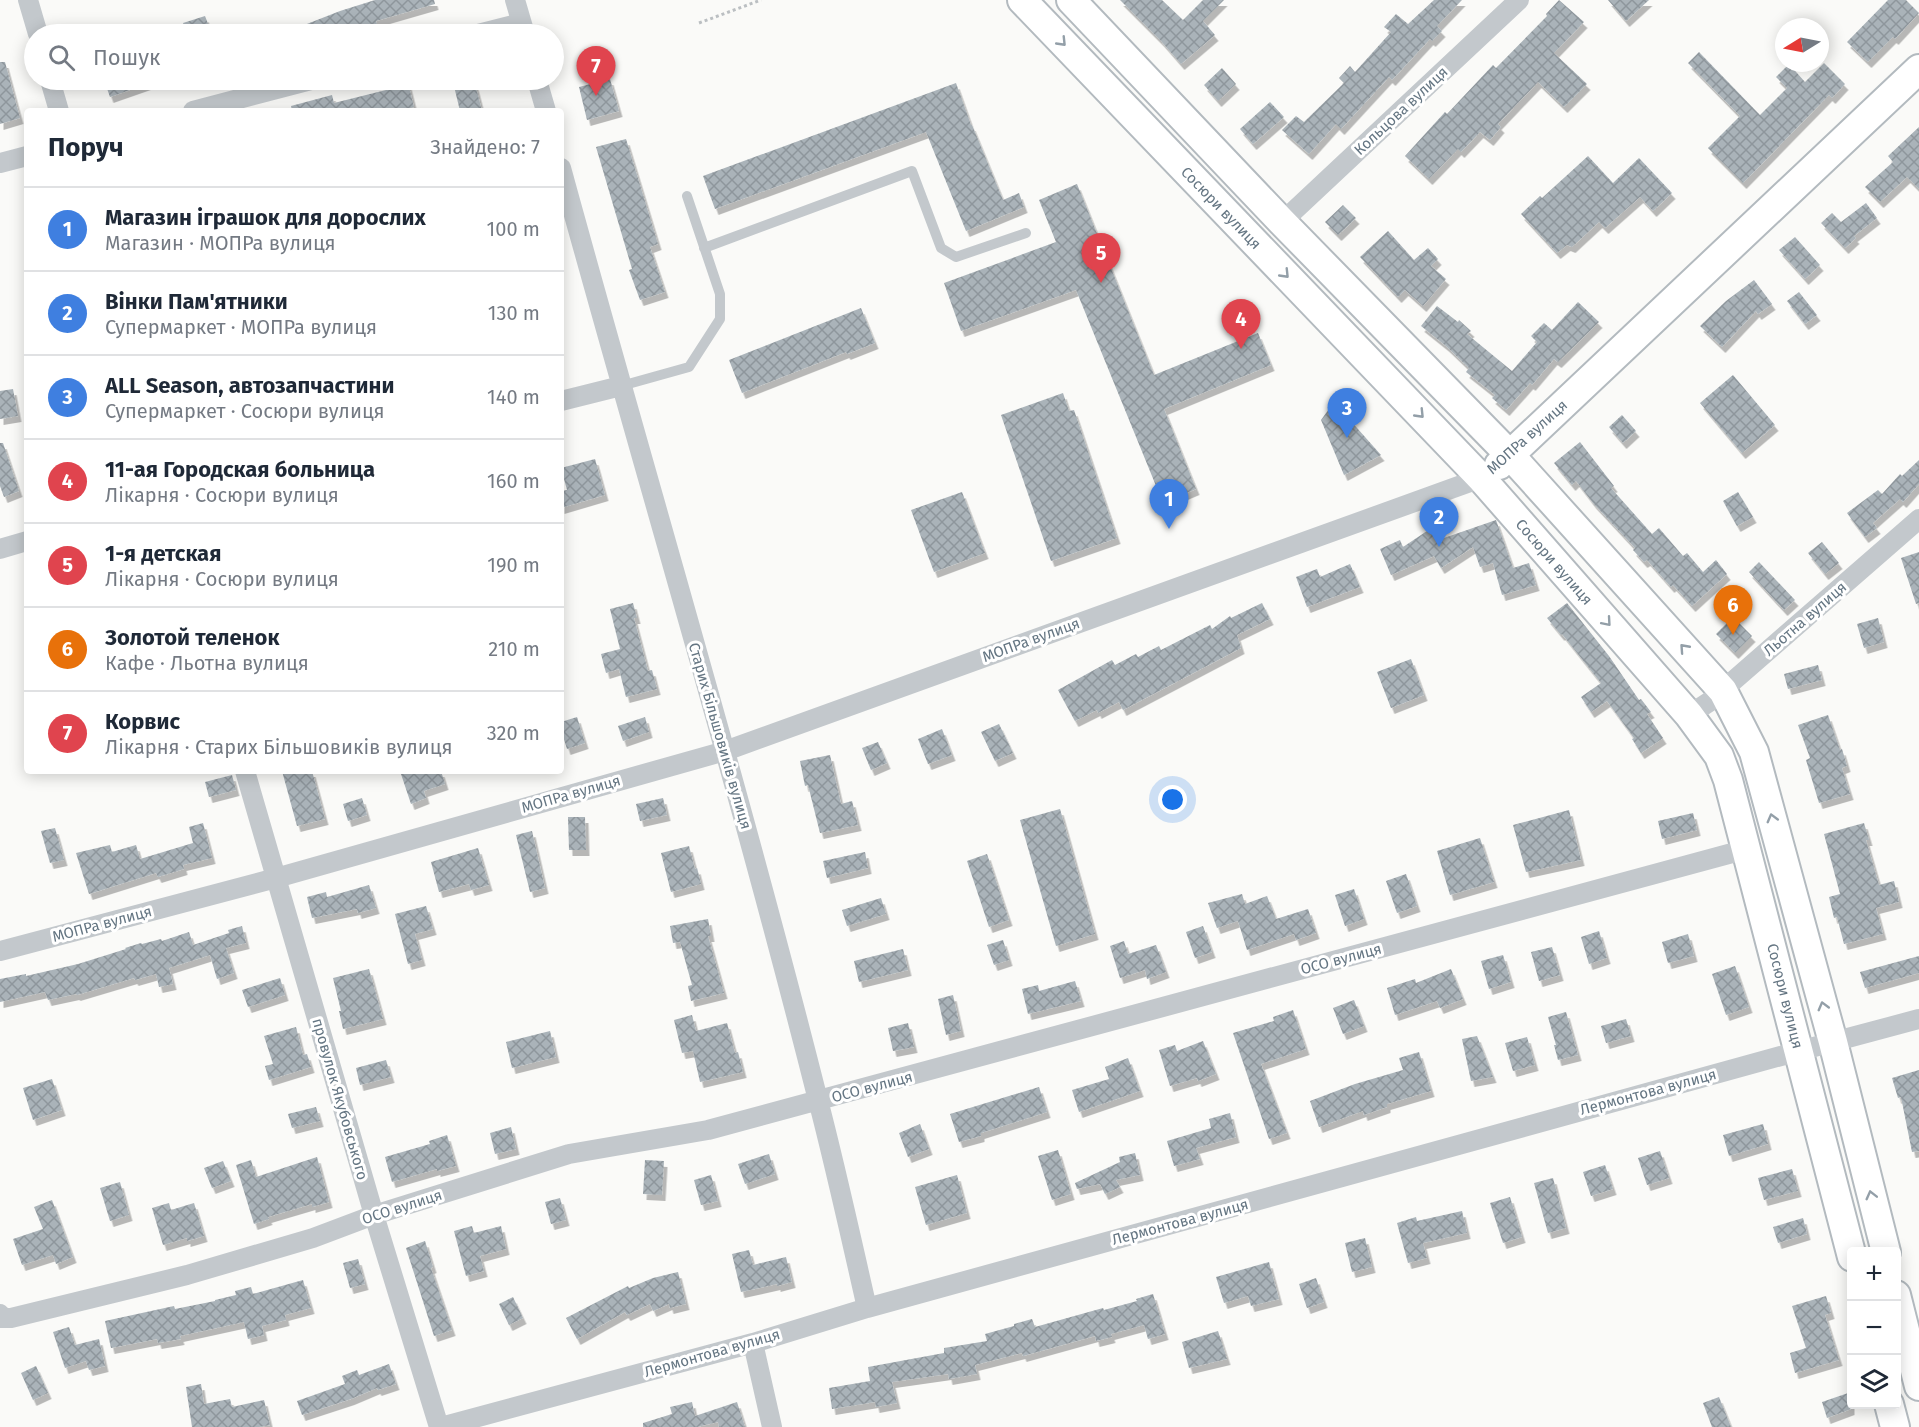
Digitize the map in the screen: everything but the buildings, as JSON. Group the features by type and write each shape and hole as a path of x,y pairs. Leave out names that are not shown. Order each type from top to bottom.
{"street":[{"path":"28,0 35,24"},
{"path":"515,0 522,24"},
{"name":"Сосюри вулиця","path":"1022,0 1723,691 1754,752 1833,1042 1885,1247"},
{"name":"Сосюри вулиця","path":"1071,0 1282,222 1497,466 1719,756 1747,849 1848,1247"},
{"name":"Кольцова вулиця","path":"1282,222 1519,0"},
{"name":"МОПРа вулиця","path":"0,951 276,878 725,751 1497,466 1919,69"},
{"path":"53,90 57,108"},
{"path":"204,108 272,90"},
{"path":"540,90 545,108"},
{"path":"0,164 24,157"},
{"name":"Старих Більшовиків вулиця","path":"564,179 725,751 819,1101 867,1308"},
{"path":"564,400 621,386"},
{"name":"Льотна вулиця","path":"1689,715 1723,691 1919,519"},
{"path":"0,549 24,542"},
{"name":"провулок Якубовського","path":"246,774 374,1215 440,1427"},
{"name":"ОСО вулиця","path":"0,1314 1,1318 11,1318 187,1275 313,1238 374,1215 569,1154 708,1130 1747,849"},
{"name":"Лермонтова вулиця","path":"440,1427 753,1343 867,1308 1919,1019"},
{"path":"1898,1301 1919,1386"},
{"path":"753,1343 772,1427"},
{"path":"1890,1409 1895,1427"}],"lane":[{"path":"704,248 912,171 941,248 956,257 1026,233"},
{"path":"621,386 689,367 720,319 720,294 687,196"}],"path":[{"path":"699,23 761,0"}],"place":[{"name":"Корвис","path":"596,96"},
{"name":"1-я детская","path":"1101,283"},
{"name":"11-ая Городская больница","path":"1241,349"},
{"name":"ALL Season, автозапчастини","path":"1347,438"},
{"name":"Магазин іграшок для дорослих","path":"1169,529"},
{"name":"Вінки Пам'ятники","path":"1439,547"},
{"name":"Золотой теленок","path":"1733,635"}]}
